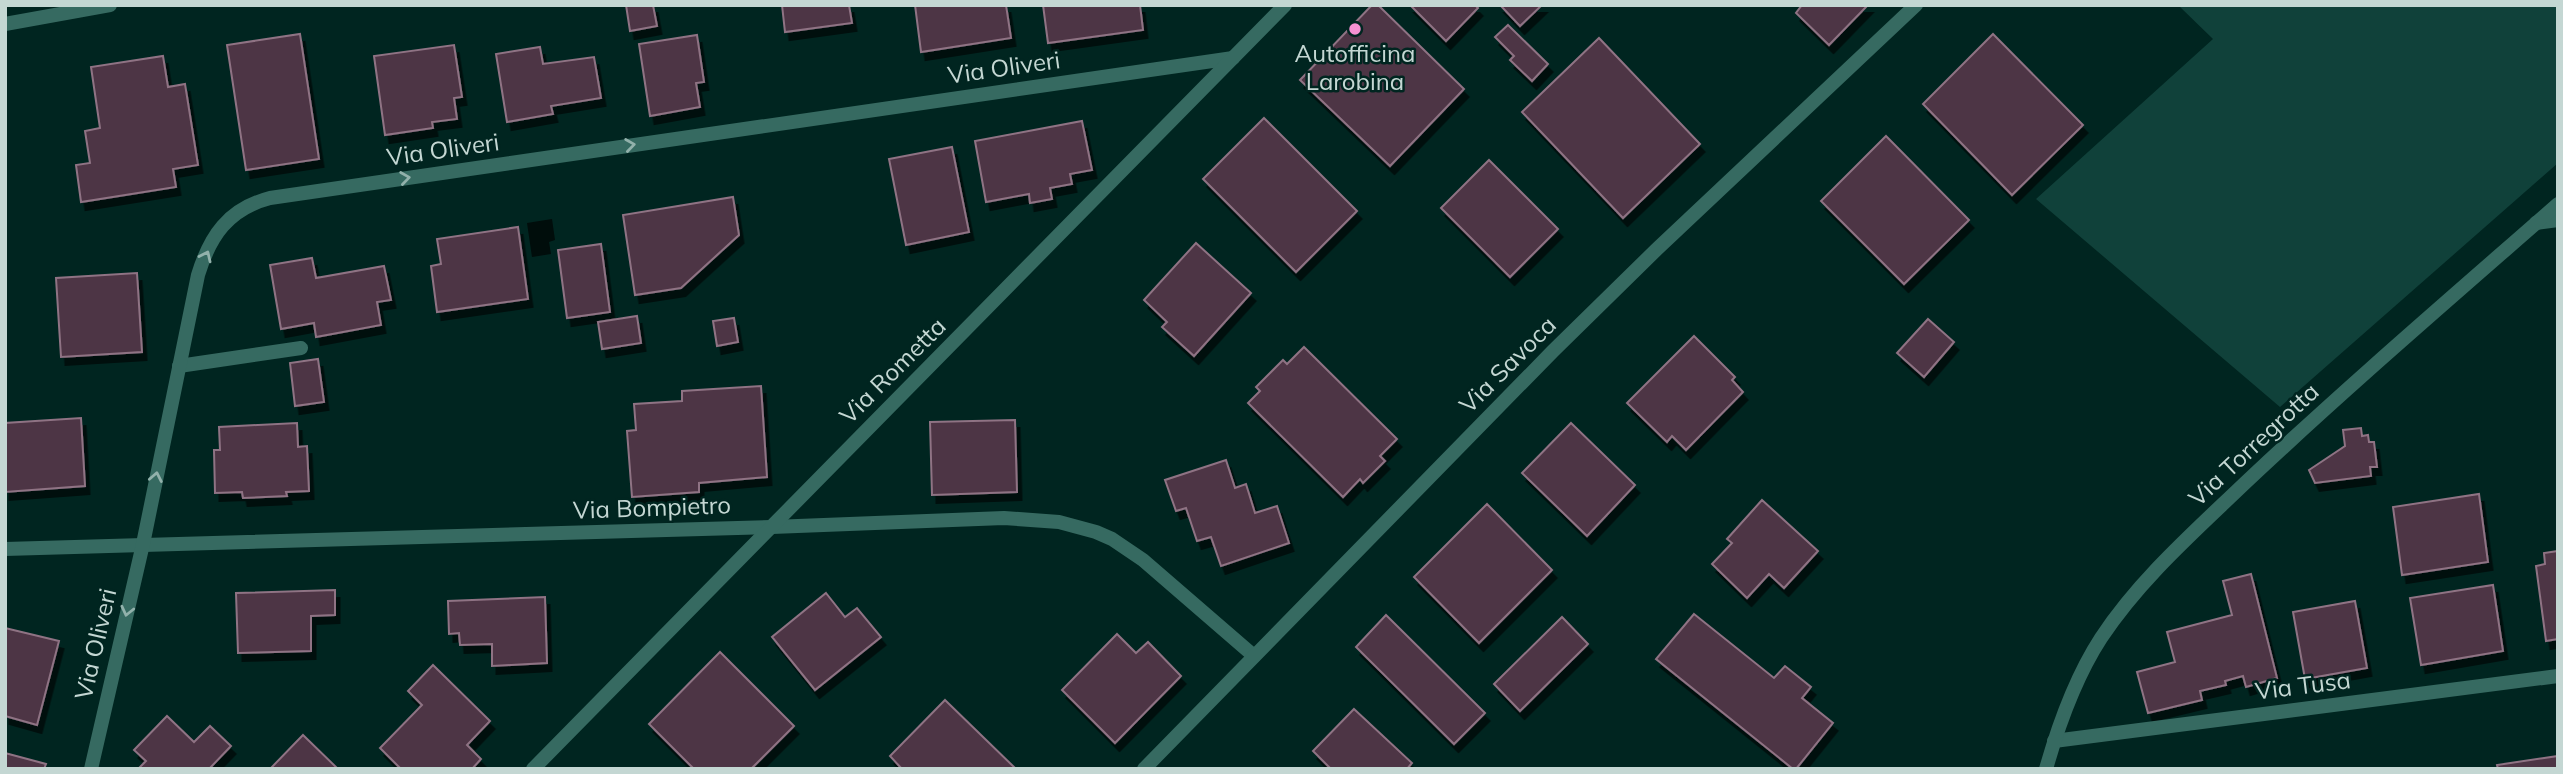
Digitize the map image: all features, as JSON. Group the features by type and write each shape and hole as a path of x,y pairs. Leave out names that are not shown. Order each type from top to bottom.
{"street":[{"path":"5,24 110,5"},
{"name":"Via Rometta","path":"533,769 1285,5"},
{"name":"Via Savoca","path":"1144,769 1657,249 1916,5"},
{"name":"Via Oliveri","path":"91,769 143,544 202,261 215,237 232,215 257,201 1233,58"},
{"name":"Via Torregrotta","path":"2046,769 2073,690 2091,654 2114,619 2150,578 2276,454 2558,204"},
{"path":"2536,223 2558,220"},
{"path":"178,366 301,348"},
{"name":"Via Bompietro","path":"5,549 1041,519 1096,532 1128,548 1254,656"},
{"name":"Via Tusa","path":"2054,741 2558,676"}],"green space":[{"path":"2178,5 2558,5 2558,163 2280,407 2036,199 2213,39"}],"shaded area":[{"path":"552,219 555,240 549,242 551,254 532,257 527,223"}],"building":[{"path":"626,5 653,5 657,26 630,31"},
{"path":"782,5 849,5 852,23 785,32"},
{"path":"915,5 1006,5 1011,38 921,52"},
{"path":"1043,5 1140,5 1143,30 1048,43"},
{"path":"1372,5 1378,5 1464,89 1390,166 1300,80"},
{"path":"1410,5 1475,5 1478,8 1446,41"},
{"path":"1500,5 1542,5 1520,26"},
{"path":"1802,5 1868,5 1829,45 1796,13"},
{"path":"1508,25 1548,64 1532,81 1510,60 1514,56 1495,37"},
{"path":"300,34 319,159 246,170 227,45"},
{"path":"1993,34 2083,125 2012,195 1923,104"},
{"path":"697,35 704,82 696,83 700,107 650,116 639,44"},
{"path":"1599,38 1700,144 1623,218 1522,112"},
{"path":"454,45 462,97 454,98 457,119 432,122 433,128 385,135 374,56"},
{"path":"540,47 543,64 594,57 601,98 551,106 553,114 507,122 496,54"},
{"path":"163,56 168,87 185,84 198,165 173,169 176,187 81,202 76,165 90,163 85,131 100,128 91,67"},
{"path":"1264,118 1357,211 1296,272 1203,179"},
{"path":"1082,121 1092,170 1070,174 1072,184 1050,188 1052,199 1030,203 1029,194 986,202 975,141"},
{"path":"1886,136 1969,220 1904,284 1821,201"},
{"path":"952,147 969,232 906,245 889,159"},
{"path":"1489,160 1558,229 1510,277 1441,208"},
{"path":"733,197 739,235 681,288 635,295 623,215"},
{"path":"518,227 528,299 437,312 431,266 441,264 437,239"},
{"path":"1196,243 1251,293 1194,356 1162,327 1167,322 1144,300"},
{"path":"601,244 610,312 567,318 558,250"},
{"path":"312,258 316,278 384,266 391,300 377,302 381,325 316,337 314,323 281,329 270,265"},
{"path":"137,273 142,352 61,357 56,278"},
{"path":"637,316 641,343 602,349 598,322"},
{"path":"734,318 738,342 717,346 713,321"},
{"path":"1928,319 1954,342 1924,377 1897,353"},
{"path":"1694,336 1735,377 1732,380 1743,392 1686,450 1672,436 1667,442 1627,403"},
{"path":"1304,347 1397,439 1380,456 1385,461 1363,483 1360,479 1343,497 1248,403 1260,391 1256,387 1283,360 1287,364"},
{"path":"318,359 324,402 295,406 290,363"},
{"path":"761,386 767,477 699,483 699,492 632,497 627,431 636,430 634,404 682,401 682,391"},
{"path":"81,418 85,486 5,492 5,423"},
{"path":"1015,420 1017,492 932,495 930,422"},
{"path":"297,423 298,447 307,446 309,491 286,492 287,496 243,498 242,492 215,493 214,450 220,450 219,427"},
{"path":"1571,423 1635,485 1587,536 1522,473"},
{"path":"2361,428 2362,436 2368,435 2369,442 2374,442 2377,467 2370,467 2371,476 2315,483 2309,470 2345,446 2343,430"},
{"path":"1226,460 1235,488 1246,484 1255,513 1277,506 1289,543 1221,566 1211,537 1197,541 1186,508 1176,511 1165,480"},
{"path":"2479,494 2488,562 2402,575 2393,507"},
{"path":"1762,500 1818,551 1784,588 1769,574 1747,598 1712,564 1732,543 1727,539"},
{"path":"1487,504 1552,570 1479,643 1414,577"},
{"path":"2558,551 2558,639 2546,641 2536,566 2545,564 2544,553"},
{"path":"2251,574 2277,678 2246,687 2243,676 2225,681 2226,685 2200,691 2202,700 2148,713 2137,672 2175,662 2167,632 2232,615 2223,581"},
{"path":"2493,585 2503,651 2421,665 2410,598"},
{"path":"335,590 335,615 311,616 311,651 238,653 236,593"},
{"path":"826,593 845,617 857,608 881,637 815,690 772,637"},
{"path":"545,597 547,663 492,666 492,644 460,645 459,633 449,634 448,601"},
{"path":"2355,601 2367,668 2305,679 2293,612"},
{"path":"1694,614 1774,678 1785,666 1811,687 1802,698 1833,723 1796,769 1656,659"},
{"path":"1386,615 1485,713 1454,744 1356,647"},
{"path":"1562,617 1588,644 1520,711 1494,684"},
{"path":"5,628 59,641 37,725 5,716"},
{"path":"1117,634 1136,653 1148,642 1181,676 1115,743 1062,690"},
{"path":"720,652 794,726 751,769 694,769 649,724"},
{"path":"433,665 490,721 467,745 481,759 472,769 401,769 380,748 422,705 408,691"},
{"path":"945,700 1016,769 902,769 890,756"},
{"path":"1354,709 1412,763 1407,769 1331,769 1313,751"},
{"path":"167,716 194,742 210,726 231,746 209,769 138,769 146,761 134,750"},
{"path":"303,735 338,769 270,769"},
{"path":"5,753 46,764 44,769 5,769"},
{"path":"2558,756 2558,769 2498,769 2497,765"}],"place":[{"name":"Autofficina Larobina","path":"1355,29"}]}
